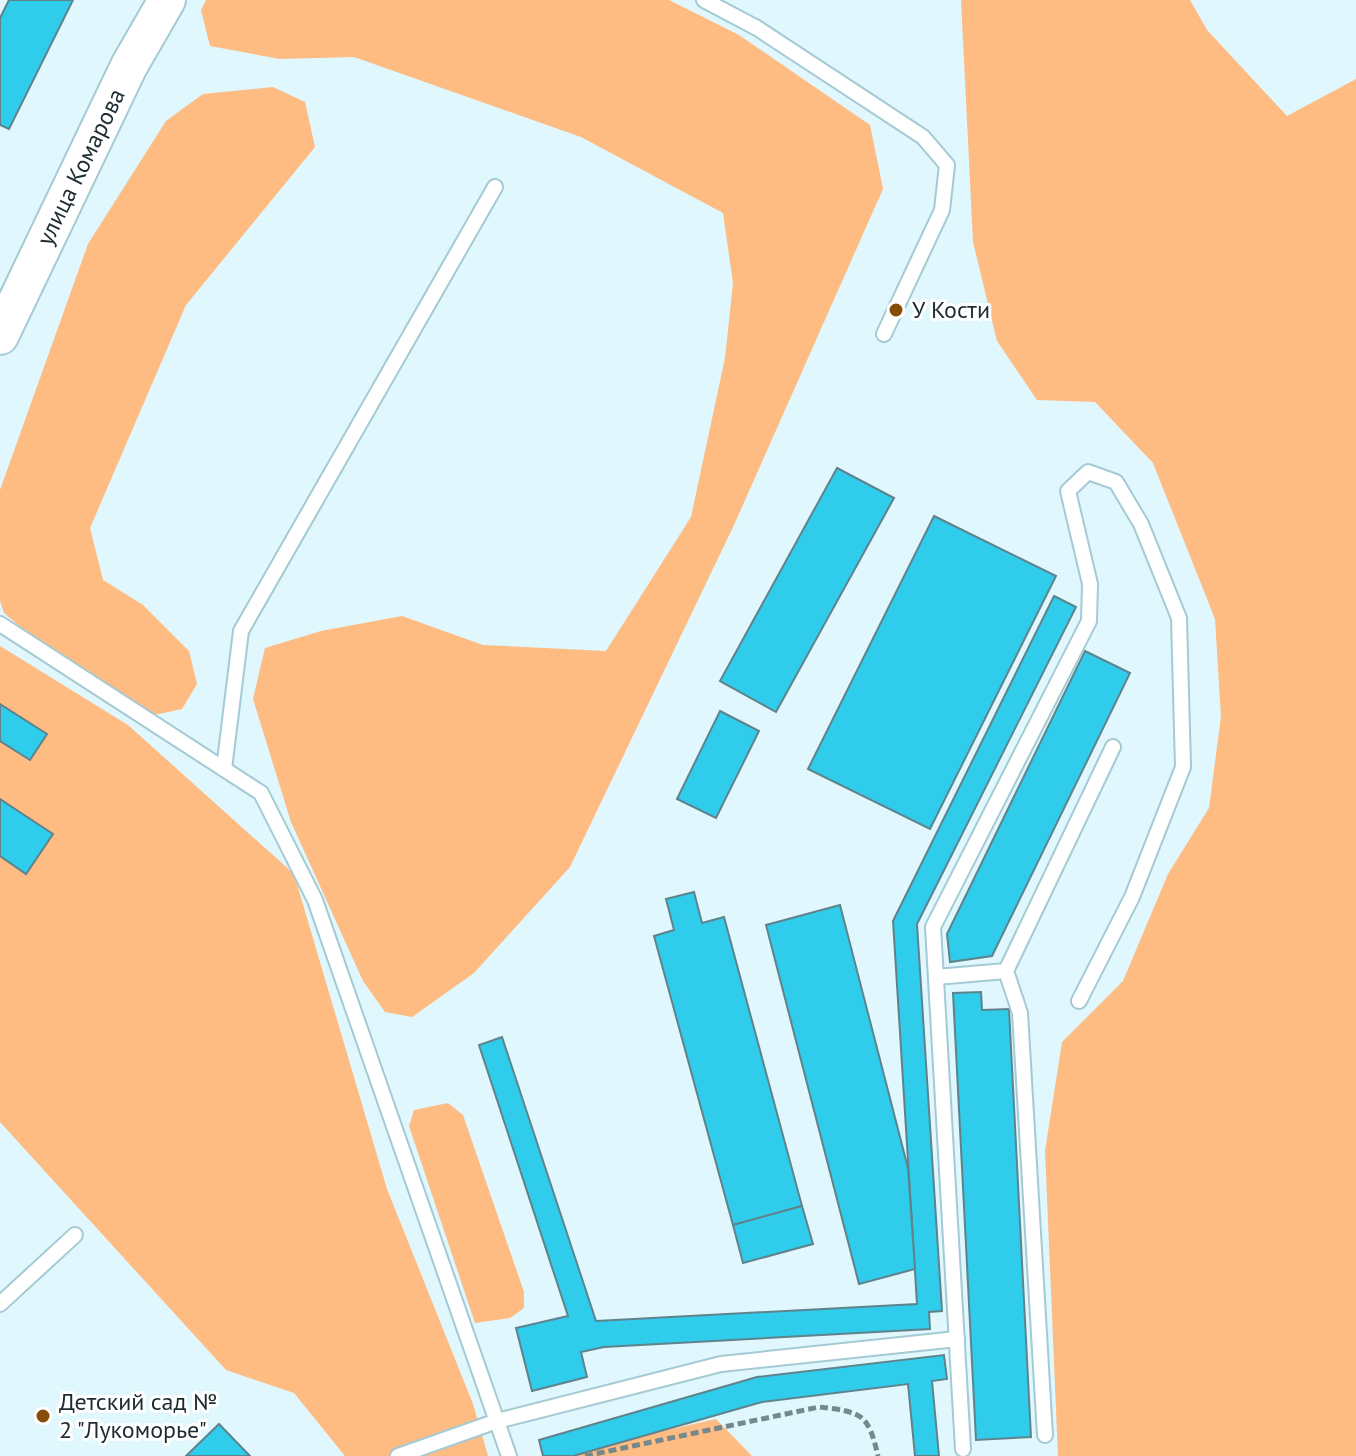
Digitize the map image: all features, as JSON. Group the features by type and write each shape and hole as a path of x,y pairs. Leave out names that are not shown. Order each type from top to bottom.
{"street":[{"name":"улица Комарова","path":"0,336 129,66 167,0"}],"lane":[{"path":"704,0 757,28 923,137 947,165 942,210 884,334"},
{"path":"224,769 241,631 495,187"},
{"path":"963,1449 933,927 1089,621 1090,584 1068,491 1088,472 1116,482 1141,524 1179,618 1183,767 1132,897 1079,1001"},
{"path":"0,624 261,793 315,900 509,1456"},
{"path":"1045,1435 1020,1013 1006,971 1113,747"},
{"path":"936,977 1006,971"},
{"path":"0,1304 75,1235"},
{"path":"398,1456 497,1421 721,1364 957,1339"}],"path":[{"path":"585,1456 819,1407 856,1412 871,1425 878,1456"}],"shaded area":[{"path":"206,0 669,0 739,35 870,125 883,189 734,525 570,867 474,973 412,1017 385,1012 363,981 291,822 253,699 265,648 321,631 402,616 483,645 606,651 691,517 725,358 733,283 723,213 581,137 354,57 280,59 210,46 201,10"},
{"path":"961,0 1190,0 1207,30 1287,116 1356,79 1356,1456 1058,1456 1045,1151 1062,1042 1123,981 1168,874 1209,808 1221,717 1215,619 1153,463 1095,402 1037,400 997,341 973,242"},
{"path":"273,87 305,102 315,147 186,305 90,528 103,580 143,605 189,651 197,684 182,709 154,715 81,678 4,613 0,601 0,490 88,244 166,121 203,94"},
{"path":"0,646 128,725 294,874 387,1189 473,1404 488,1456 345,1456 294,1393 226,1370 0,1122"},
{"path":"448,1103 463,1115 524,1292 524,1308 510,1318 475,1323 409,1126 414,1110"},
{"path":"716,1419 752,1456 575,1456 623,1440"}],"building":[{"path":"9,0 73,0 9,129 0,125 0,18"},
{"path":"837,468 894,498 776,712 720,681"},
{"path":"934,516 1056,576 930,829 808,769"},
{"path":"1054,596 1076,607 917,924 942,1311 929,1312 930,1329 604,1347 581,1352 587,1377 532,1391 516,1328 568,1316 479,1045 502,1037 596,1321 917,1304 893,921"},
{"path":"1085,651 1130,673 992,956 950,962 947,934"},
{"path":"0,704 47,734 30,760 0,741"},
{"path":"720,711 759,731 716,818 677,799"},
{"path":"0,799 53,834 26,874 0,856"},
{"path":"694,892 702,923 724,917 802,1206 733,1225 654,936 674,930 666,899"},
{"path":"840,905 908,1168 915,1269 859,1284 766,925"},
{"path":"981,992 982,1010 1009,1009 1031,1437 976,1440 953,993"},
{"path":"802,1206 813,1244 743,1263 733,1225"},
{"path":"944,1355 947,1379 932,1381 939,1456 915,1456 908,1384 762,1402 573,1456 543,1456 539,1440 757,1377"},
{"path":"219,1424 250,1456 186,1456"}],"place":[{"name":"У Кости","path":"896,310"},
{"name":"Детский сад № 2 \"Лукоморье\"","path":"43,1416"}]}
